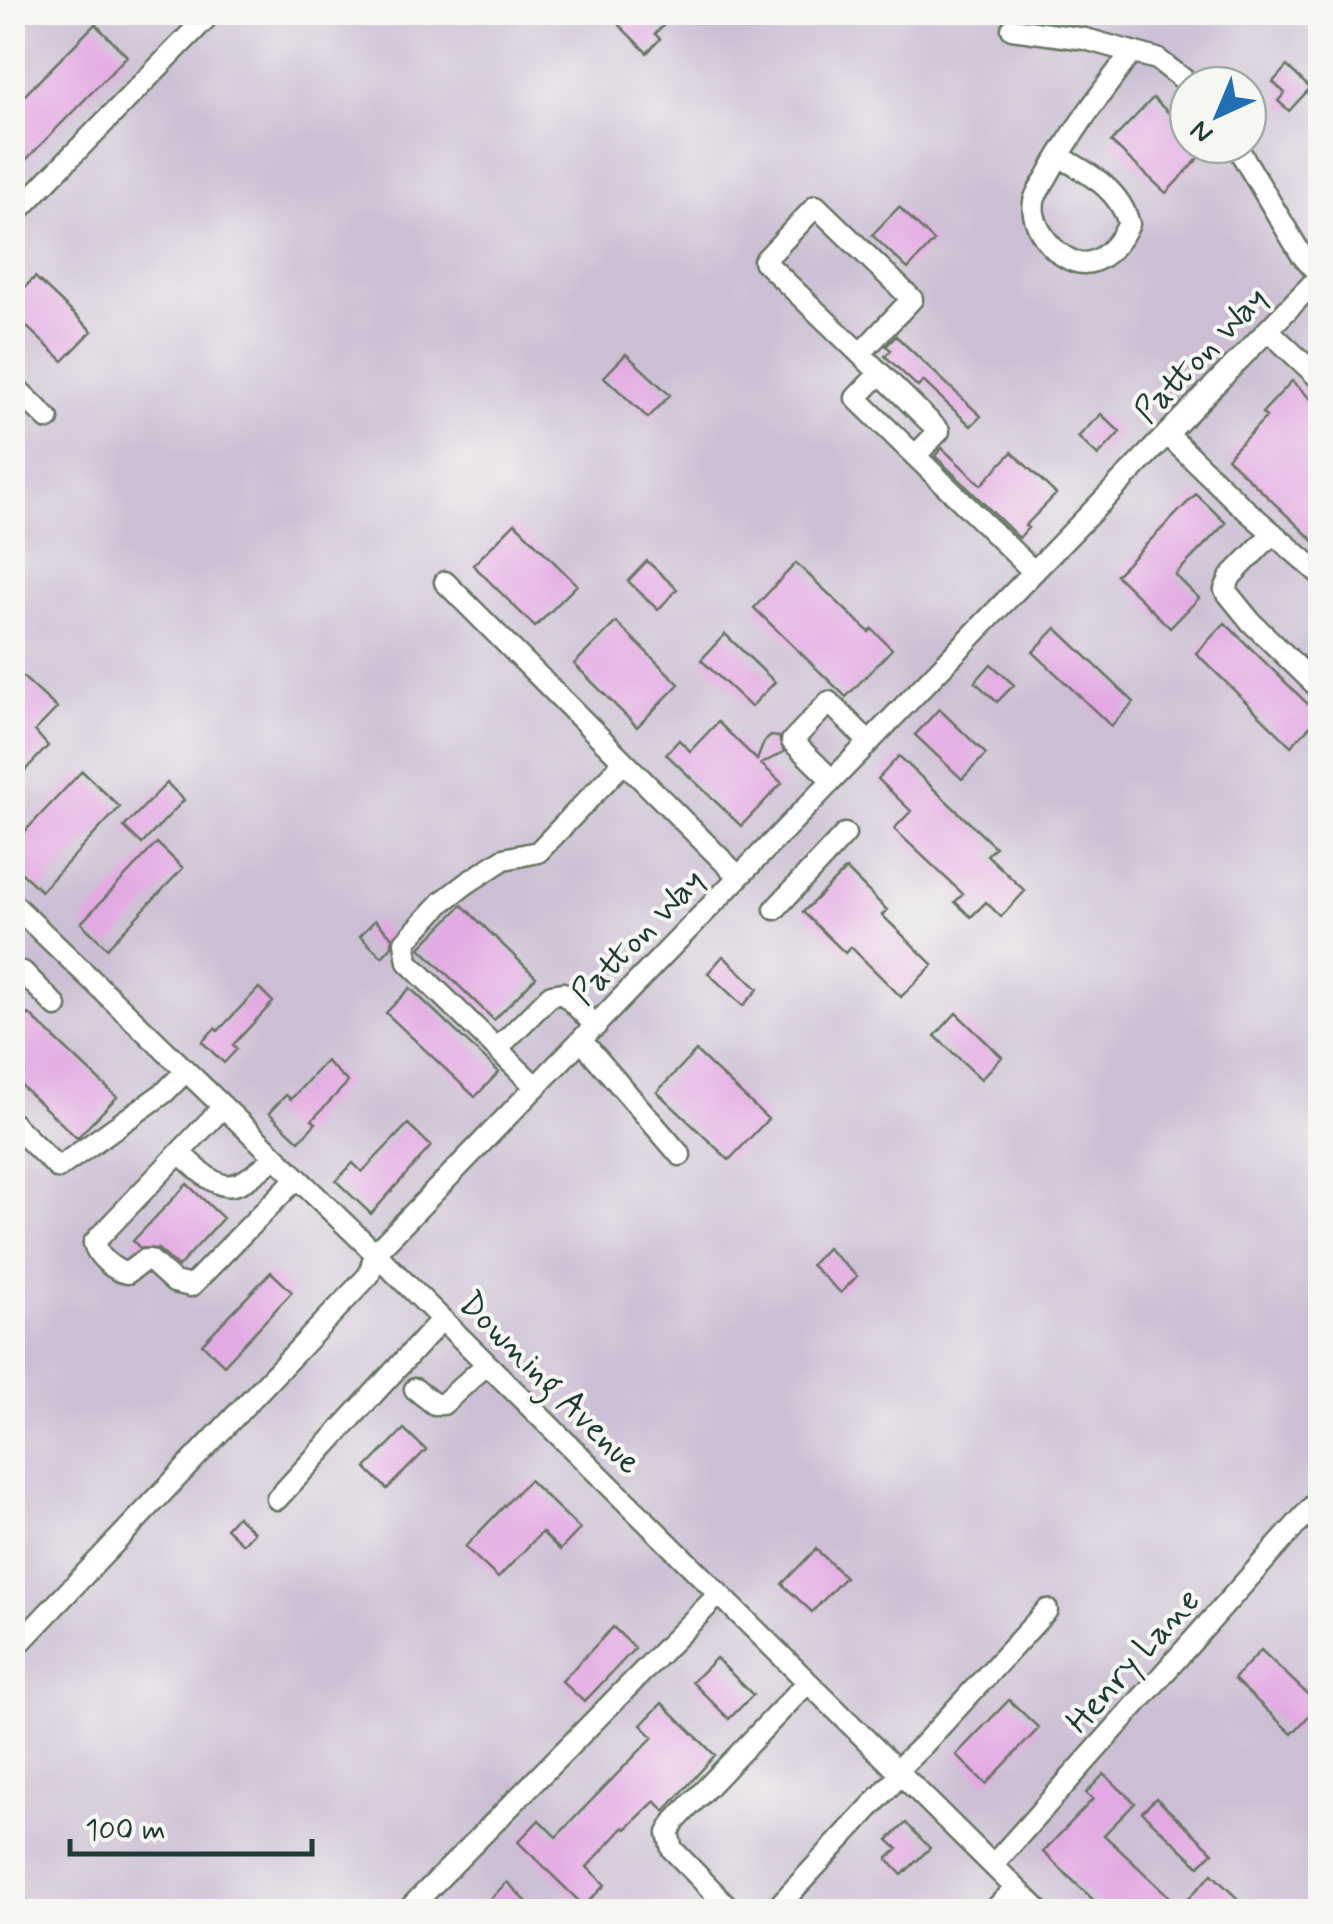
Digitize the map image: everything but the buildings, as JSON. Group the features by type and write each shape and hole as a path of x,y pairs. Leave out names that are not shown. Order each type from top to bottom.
{"street":[{"path":"12,218 212,12"},
{"path":"1012,29 1085,39 1156,59 1168,68"},
{"path":"1059,156 1106,185 1124,206 1129,224 1120,242 1104,256 1085,263 1068,259 1046,239 1034,220 1034,201 1071,134 1132,52"},
{"path":"1248,165 1301,254 1320,276"},
{"path":"860,354 912,299 816,206 764,262 939,431 915,456"},
{"name":"Patton Way","path":"12,1651 369,1275 375,1254 1320,276"},
{"path":"1268,330 1320,379"},
{"path":"880,373 856,398 1034,572"},
{"path":"12,384 48,419"},
{"path":"1167,434 1320,574"},
{"path":"1272,533 1231,576 1225,590 1251,622 1320,689"},
{"path":"445,582 739,877"},
{"path":"832,780 792,740 828,702 869,742"},
{"path":"536,1087 408,962 405,942 442,902 467,883 504,859 538,852 624,762"},
{"path":"775,909 846,834"},
{"name":"Downing Avenue","path":"12,903 442,1319 1040,1912"},
{"path":"12,982 23,972 56,1006"},
{"path":"498,1049 551,995 563,993 588,1033 680,1155"},
{"path":"12,1123 58,1168 164,1092 186,1070"},
{"path":"223,1107 94,1243 96,1252 126,1273 150,1260 174,1282 190,1286 296,1178"},
{"path":"180,1153 208,1180 238,1186 275,1157"},
{"path":"277,1499 442,1319"},
{"path":"414,1389 434,1404 444,1404 487,1364"},
{"name":"Henry Lane","path":"993,1865 1320,1498"},
{"path":"406,1912 719,1594"},
{"path":"772,1912 1047,1610"},
{"path":"733,1912 672,1849 668,1833 674,1821 808,1682"},
{"path":"992,1912 1016,1888"}],"shaded area":[{"path":"13,13 1320,13 1320,1911 13,1911"}]}
